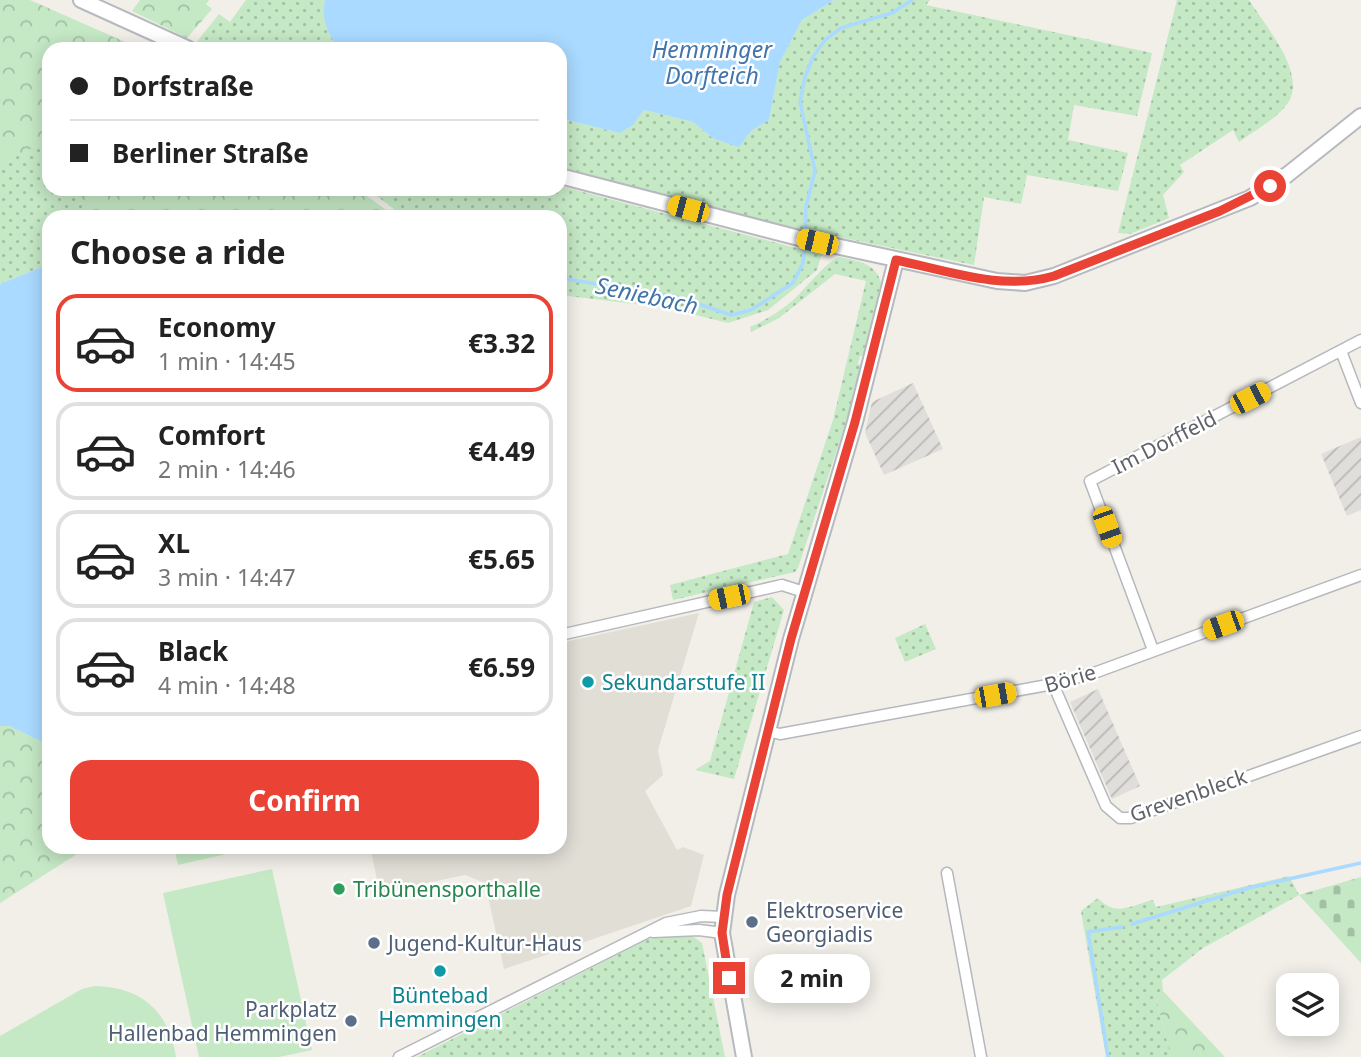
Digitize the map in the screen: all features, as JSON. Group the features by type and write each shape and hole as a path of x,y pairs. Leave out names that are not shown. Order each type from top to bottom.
{"street":[{"path":"81,0 174,42"},
{"path":"567,178 799,238 1008,283 1054,276 1250,198 1294,170 1361,116"},
{"path":"744,1057 722,933 723,917 767,731 804,592 855,422 896,260"},
{"name":"Im Dorffeld","path":"1153,650 1090,481 1361,341"},
{"path":"1341,351 1361,403"},
{"name":"Börie","path":"767,731 780,734 1053,684 1361,575"},
{"path":"567,633 782,585 804,592"},
{"name":"Grevenbleck","path":"1053,684 1106,806 1120,818 1131,818 1361,736"},
{"path":"947,873 981,1057"},
{"path":"398,1057 649,932 686,918 723,917"},
{"path":"649,932 699,930 722,933"}],"shaded area":[{"path":"913,383 943,449 884,475 865,433 872,402"},
{"path":"1361,437 1361,510 1347,516 1321,454"},
{"path":"699,613 658,750 663,775 645,791 677,850 683,847 704,855 691,906 504,969 485,883 465,875 380,893 372,854 567,854 567,641"},
{"path":"1098,689 1140,786 1112,799 1070,702"}],"green space":[{"path":"0,0 30,0 125,42 42,42 42,143 0,165"},
{"path":"140,0 209,0 206,4 212,9 187,38 132,11"},
{"path":"246,0 325,0 326,26 334,42 197,42 219,14 230,22"},
{"path":"834,0 930,0 926,5 1152,53 1137,116 1074,105 1068,140 1128,153 1118,191 1027,175 1021,204 984,197 974,265 771,223 567,172 567,120 620,133 633,125 644,110 693,122 714,139 739,146 751,131 769,120 780,62 802,20"},
{"path":"1177,0 1249,0 1288,63 1293,89 1289,101 1279,113 1239,142 1233,130 1180,165 1184,172 1163,195 1169,218 1130,234 1118,233"},
{"path":"42,143 42,196 76,196 85,210 42,210 42,267 0,284 0,165"},
{"path":"567,188 822,253 817,270 768,310 728,323 668,308 567,296 567,210 395,210 377,196 567,196"},
{"path":"76,196 367,196 386,210 85,210"},
{"path":"840,257 870,267 881,282 863,356 860,356 858,364 861,365 849,413 798,568 795,572 673,600 670,585 788,554 833,420 866,281 835,274 779,318 751,332 750,327 787,305 829,263"},
{"path":"772,597 784,610 734,779 695,770 710,761 754,602"},
{"path":"925,624 936,649 905,662 895,638"},
{"path":"0,726 9,726 42,742 42,854 77,854 0,903"},
{"path":"176,854 226,854 178,865"},
{"path":"272,869 312,1050 279,1057 199,1057 163,893"},
{"path":"1289,876 1299,895 1203,948 1162,980 1163,991 1157,1001 1171,1057 1106,1057 1081,911 1098,898 1104,904 1117,909 1153,900 1156,907"},
{"path":"1361,877 1361,963 1299,895"},
{"path":"679,934 691,935 702,943 725,1057 417,1057 648,939"},
{"path":"95,986 126,991 150,1005 167,1027 176,1057 0,1057 0,1036 82,989"},
{"path":"1163,991 1225,1057 1171,1057 1157,1001"}],"water":[{"name":"Hemminger Dorfteich","path":"325,0 834,0 802,20 780,62 769,120 751,131 739,147 714,139 693,122 644,110 633,125 620,133 567,120 567,42 334,42 326,26"},
{"path":"42,267 42,742 9,726 0,726 0,284"}],"waterway":[{"name":"Seniebach","path":"805,236 806,207 815,171 800,102 805,77 813,57 825,40 841,28 892,13 912,0"},
{"name":"Seniebach","path":"567,279 678,297 731,315 751,310 793,283 803,263 805,244"},
{"path":"1132,924 1248,888 1361,863"},
{"path":"1108,1057 1088,932 1122,927"}],"place":[{"name":"Sekundarstufe II","path":"588,682"},
{"name":"Tribünensporthalle","path":"339,889"},
{"name":"Elektroservice Georgiadis","path":"752,922"},
{"name":"Jugend-Kultur-Haus","path":"374,943"},
{"name":"Büntebad Hemmingen","path":"440,971"},
{"name":"Parkplatz Hallenbad Hemmingen","path":"351,1021"}],"route":[{"path":"729,978 722,933 727,895 791,639 855,422 896,260 998,281 1032,282 1204,218 1270,186"}]}
